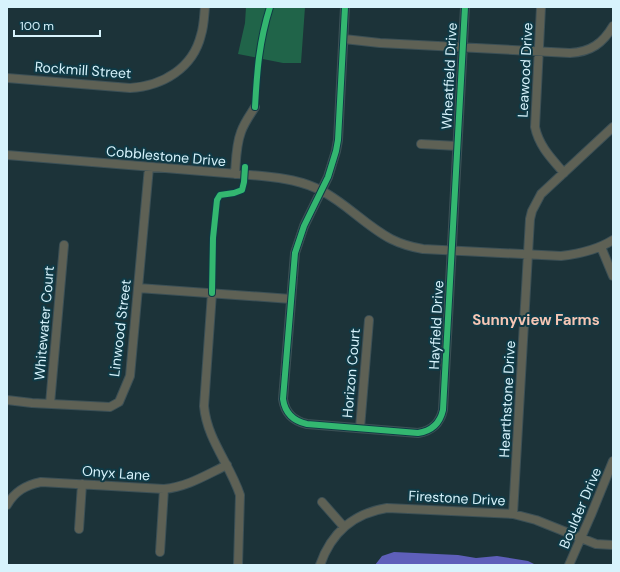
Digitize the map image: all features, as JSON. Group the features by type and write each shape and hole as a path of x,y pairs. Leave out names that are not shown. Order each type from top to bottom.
{"street":[{"name":"Rockmill Street","path":"7,78 130,88 160,82 178,71 192,55 201,36 205,7"},
{"name":"Hayfield Drive","path":"345,7 338,140 333,164 299,239 294,264 283,399 286,410 290,416 300,422 418,433 424,432 434,426 442,416 458,146"},
{"name":"Wheatfield Drive","path":"458,146 464,7"},
{"name":"Leawood Drive","path":"541,7 535,117 537,134 544,150 564,172"},
{"path":"344,40 570,53 590,49 602,42 613,26"},
{"path":"235,174 240,133 255,107"},
{"name":"Hearthstone Drive","path":"513,514 529,228 532,211 541,194 613,127"},
{"path":"422,144 458,146"},
{"name":"Cobblestone Drive","path":"7,156 282,178 309,185 322,191 334,198 380,232 400,243 423,249 571,255 601,247 613,240"},
{"name":"Linwood Street","path":"7,400 110,407 119,402 130,376 149,167"},
{"name":"Whitewater Court","path":"50,404 64,245"},
{"path":"601,247 613,276"},
{"path":"138,288 291,299"},
{"path":"212,293 204,406 205,420 209,431 227,464 240,495 238,565"},
{"name":"Horizon Court","path":"360,428 369,320"},
{"name":"Boulder Drive","path":"569,565 613,460"},
{"name":"Onyx Lane","path":"8,499 19,490 30,484 53,482 164,489 174,488 190,483 227,464"},
{"path":"79,529 82,484"},
{"path":"160,552 164,489"},
{"path":"322,502 344,527"},
{"name":"Firestone Drive","path":"320,565 327,548 336,535 349,522 369,512 387,508 513,514 536,520 596,544 613,545"}],"green space":[{"path":"246,7 305,7 301,63 283,63 238,54 245,23"}],"shaded area":[{"path":"394,552 458,555 476,558 497,556 528,561 536,565 375,565 382,556"}],"cycle path":[{"path":"255,107 259,57 263,32 270,7"},
{"path":"345,7 338,140 328,177 304,226 295,253 283,399 290,416 302,423 418,433 435,426 440,419 443,410 465,7"},
{"path":"212,293 213,238 217,200 220,195 242,190 245,167"}],"district":[{"name":"Sunnyview Farms","path":"536,320"}]}
